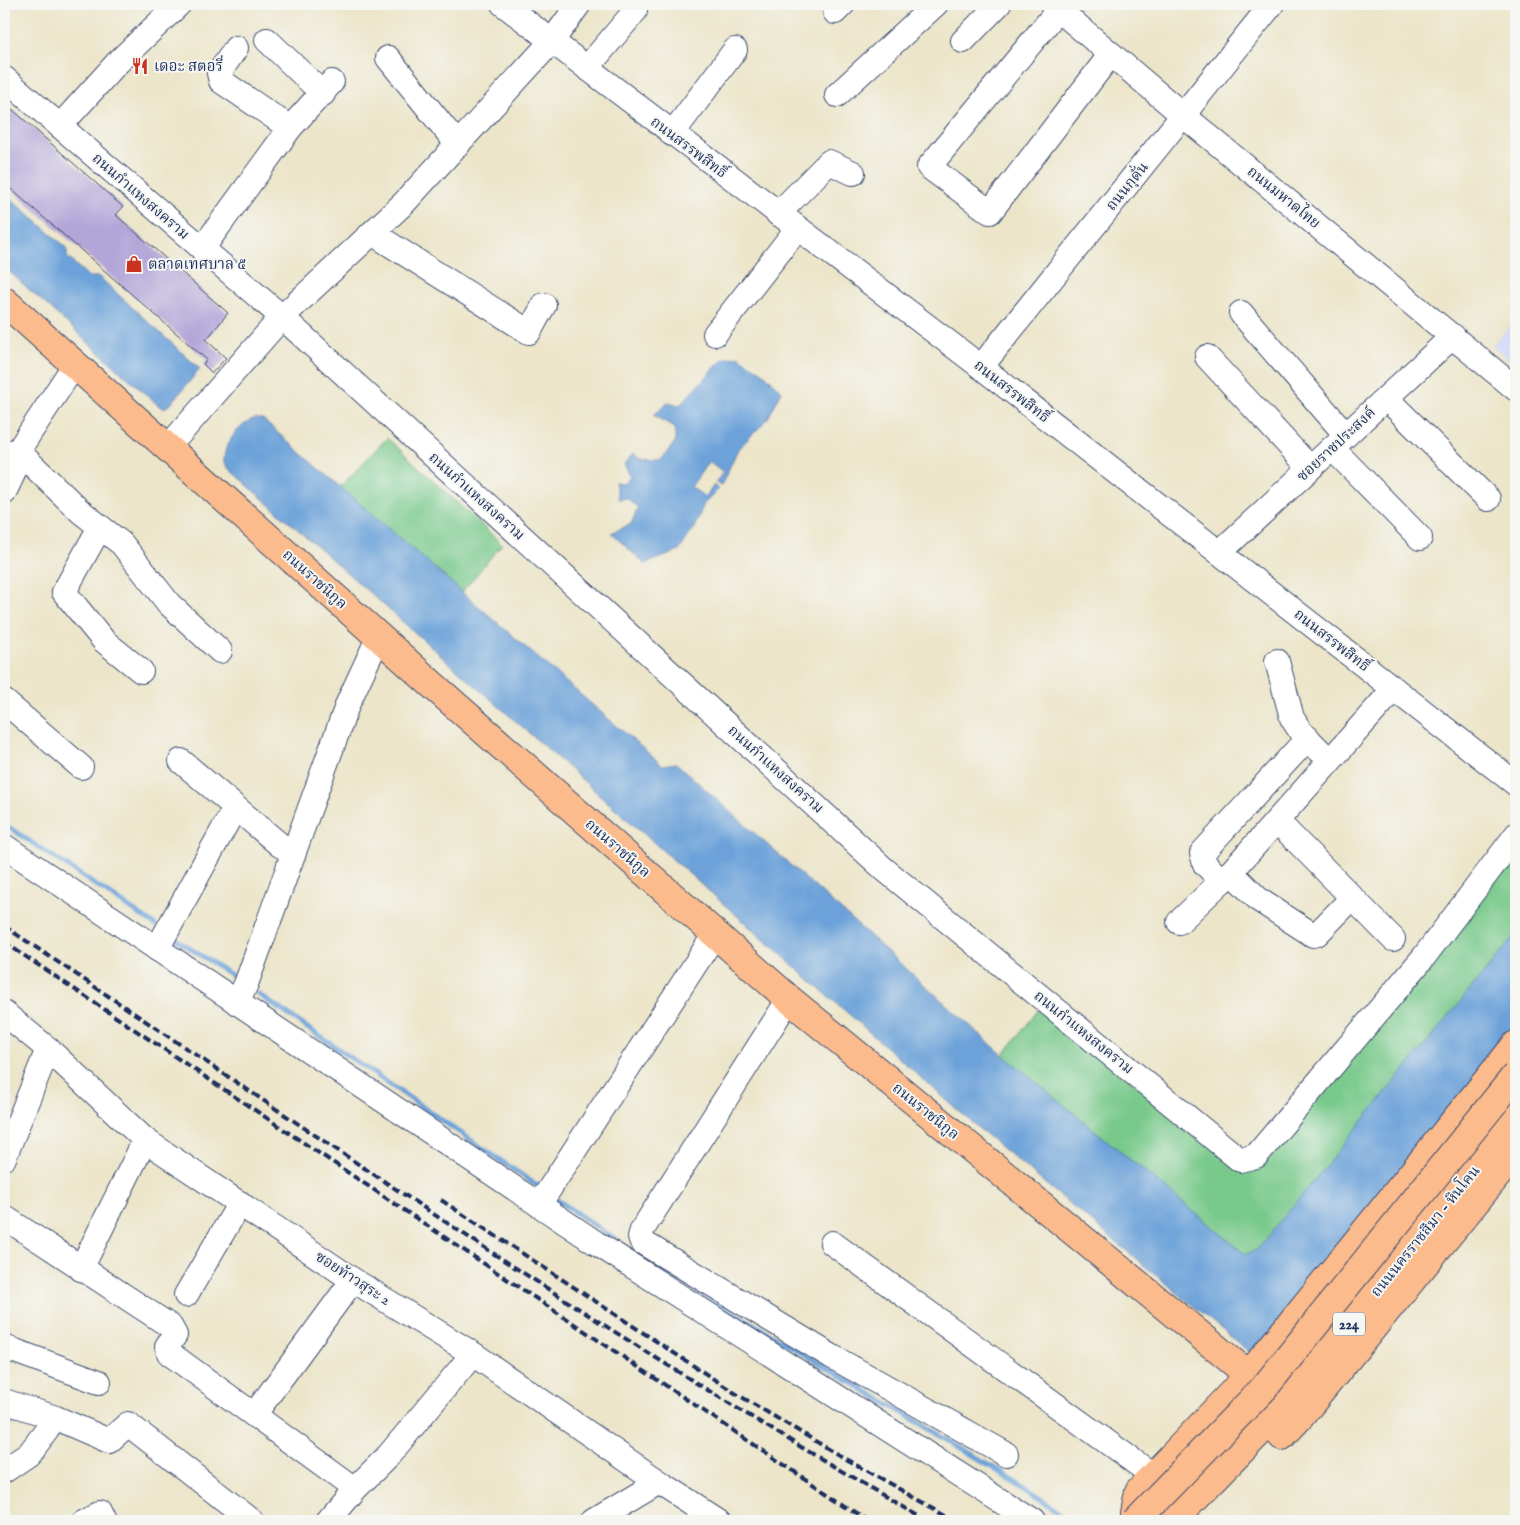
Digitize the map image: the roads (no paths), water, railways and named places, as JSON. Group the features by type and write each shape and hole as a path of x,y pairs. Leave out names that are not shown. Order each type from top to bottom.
{"main road":[{"name":"ถนนราชนิกูล","path":"6,306 76,364 169,446 379,636 789,999 1249,1375"},
{"path":"1140,1521 1135,1512 1139,1492 1249,1375 1516,1045"},
{"path":"1135,1521 1264,1388 1516,1075"},
{"name":"ถนนนครราชสีมา - หินโคน","path":"1172,1521 1286,1405 1516,1117"},
{"path":"1197,1521 1299,1418 1513,1161"}],"street":[{"path":"60,126 117,63 179,4"},
{"name":"ถนนสรรพสิทธิ์","path":"503,4 981,367 1516,784"},
{"path":"169,446 282,317 404,203 458,145 552,41 579,4"},
{"path":"837,95 936,4"},
{"path":"963,41 999,4"},
{"name":"ถนนกุดั่น","path":"981,367 1272,4"},
{"path":"1063,8 929,167 990,212 1111,54"},
{"name":"ถนนมหาดไทย","path":"1063,8 1111,54 1184,116 1516,389"},
{"path":"587,68 635,12"},
{"path":"202,249 290,128 328,88 267,40"},
{"path":"236,48 219,73 221,81 290,128"},
{"path":"672,134 735,50"},
{"path":"388,58 458,145"},
{"name":"ถนนกำแหงสงคราม","path":"4,78 282,317 884,869 1240,1160 1256,1156 1423,958 1516,835"},
{"path":"778,214 829,162 853,173"},
{"path":"714,334 797,229"},
{"path":"372,233 529,332 544,305"},
{"path":"1241,313 1339,441 1420,538"},
{"name":"ซอยราชประสงค์","path":"1220,552 1453,336"},
{"path":"1207,357 1310,468"},
{"path":"4,493 12,476 11,452 76,364"},
{"path":"1386,398 1488,499"},
{"path":"11,452 122,544 169,604 220,651"},
{"path":"100,527 64,592 104,641 141,670"},
{"path":"237,1003 246,984 348,703 379,636"},
{"path":"1277,661 1292,718 1329,760"},
{"path":"1179,922 1226,876 1277,821 1329,760 1394,689"},
{"path":"4,701 81,767"},
{"path":"1308,738 1202,853 1205,864 1226,876 1313,935 1318,934 1352,898"},
{"path":"181,761 280,845 294,853"},
{"path":"156,949 235,808"},
{"path":"1277,821 1393,939"},
{"path":"4,846 237,1003 544,1198 911,1422 1006,1454"},
{"path":"544,1198 715,934"},
{"path":"789,999 642,1230 640,1237 642,1242 911,1422 1032,1521"},
{"name":"ซอยท้าวสุระ 2","path":"4,1014 48,1049 146,1140 354,1280 473,1354 719,1521"},
{"path":"4,1158 48,1049"},
{"path":"81,1269 146,1140"},
{"path":"186,1295 240,1203"},
{"path":"4,1217 170,1326 174,1335 167,1346 169,1353 355,1489"},
{"path":"832,1243 1154,1476"},
{"path":"254,1415 354,1280"},
{"path":"4,1347 99,1382"},
{"path":"328,1521 355,1489 388,1456 473,1354"},
{"path":"4,1401 56,1418 109,1441 128,1424 252,1521"},
{"path":"4,1470 29,1454 47,1430"},
{"path":"594,1521 659,1482"},
{"path":"84,1521 100,1513 104,1521"}],"water":[{"path":"4,192 67,248 67,257 89,277 99,277 200,369 170,405 163,408 158,405 4,267"},
{"path":"738,356 764,373 782,391 767,420 738,449 721,486 716,482 723,472 709,461 691,487 705,497 714,485 719,489 704,504 694,528 679,551 645,564 611,533 631,524 638,508 627,498 618,499 615,482 624,483 630,476 624,464 633,454 640,459 661,460 675,442 675,427 654,415 668,402 680,405 723,359"},
{"path":"256,419 263,420 662,765 676,763 1003,1055 1245,1254 1257,1250 1516,934 1516,1033 1256,1351 1249,1352 985,1134 229,469 224,462 224,455 229,442 238,430"}],"waterway":[{"path":"4,824 155,925"},
{"path":"177,940 236,978"},
{"path":"258,994 542,1189"},
{"path":"553,1197 642,1258 1021,1483 1080,1521"}],"railway":[{"path":"4,926 460,1232 576,1307 809,1452 928,1521"},
{"path":"4,942 868,1521"},
{"path":"441,1200 735,1393 847,1460 957,1521"}],"place":[{"name":"เดอะ สตอรี่","path":"140,66"},
{"name":"ตลาดเทศบาล ๕","path":"134,264"}]}
